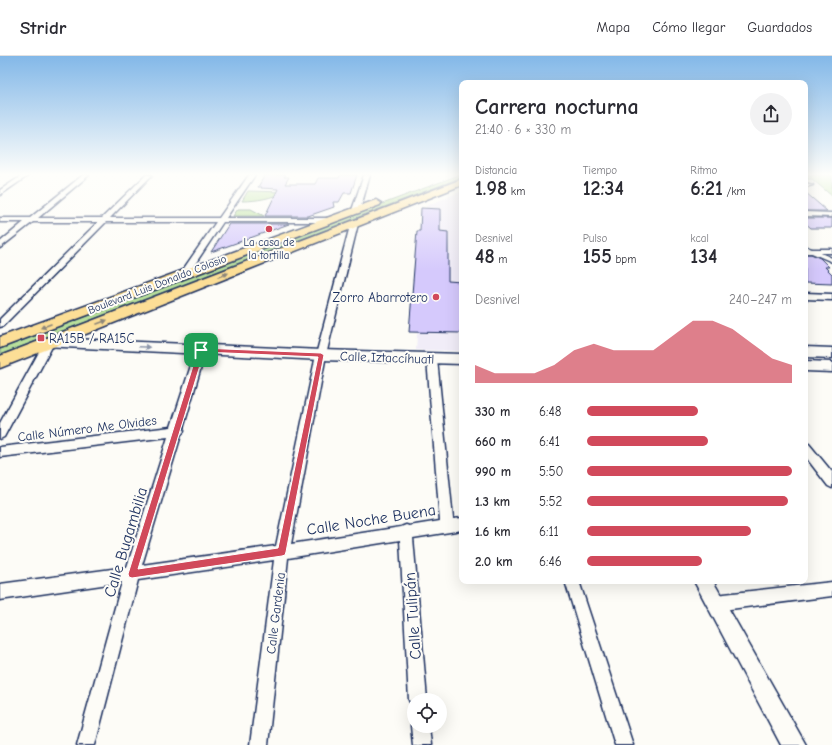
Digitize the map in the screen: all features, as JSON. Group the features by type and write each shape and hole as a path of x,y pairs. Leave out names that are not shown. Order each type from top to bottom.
{"main road":[{"name":"Boulevard Luis Donaldo Colosio","path":"0,343 363,207"},
{"name":"Boulevard Luis Donaldo Colosio","path":"0,362 397,207"},
{"name":"Calle Iztaccíhuatl","path":"49,343 321,355 459,359"},
{"path":"808,352 832,353"},
{"path":"808,366 832,367"}],"street":[{"path":"0,246 46,207"},
{"path":"0,324 116,207"},
{"path":"184,274 230,207"},
{"path":"808,214 832,215"},
{"path":"0,220 329,220"},
{"name":"Calle Gardenia","path":"259,745 282,552 321,355 354,224"},
{"path":"808,250 832,251"},
{"path":"808,250 832,260"},
{"path":"808,296 832,297"},
{"path":"0,434 49,343"},
{"name":"Calle Bugambilia","path":"86,745 132,574 178,431 201,350"},
{"path":"432,359 447,526"},
{"name":"Calle Número Me Olvides","path":"0,452 178,431"},
{"path":"808,452 832,482"},
{"name":"Calle Noche Buena","path":"0,592 282,552 406,531 459,524"},
{"name":"Calle Tulipán","path":"406,531 418,693"},
{"path":"573,584 624,745"},
{"path":"705,584 794,745"},
{"path":"715,603 832,589"},
{"path":"421,733 422,745"}],"shaded area":[{"name":"Zorro Abarrotero","path":"426,207 459,207 459,351 416,350"}],"green space":[{"path":"374,207 384,207 0,355 0,349"},
{"path":"238,209 251,209 264,216 233,216"}],"building":[{"path":"269,207 334,207 308,216 265,216"},
{"path":"808,207 823,207 827,211 808,211"},
{"name":"Zorro Abarrotero","path":"421,208 440,209 440,231 448,232 448,281 459,282 459,333 409,332 417,231 420,231"},
{"path":"808,218 832,218 832,228 811,228 808,226"},
{"path":"229,224 289,224 211,252"},
{"path":"808,254 820,258 829,267 825,267 832,274 832,284 808,283"}],"place":[{"name":"La casa de la tortilla","path":"269,229"},
{"name":"Zorro Abarrotero","path":"436,297"},
{"name":"RA15B / RA15C","path":"41,338"}],"route":[{"path":"201,350 321,355 282,552 132,574 178,431 201,350"}]}
